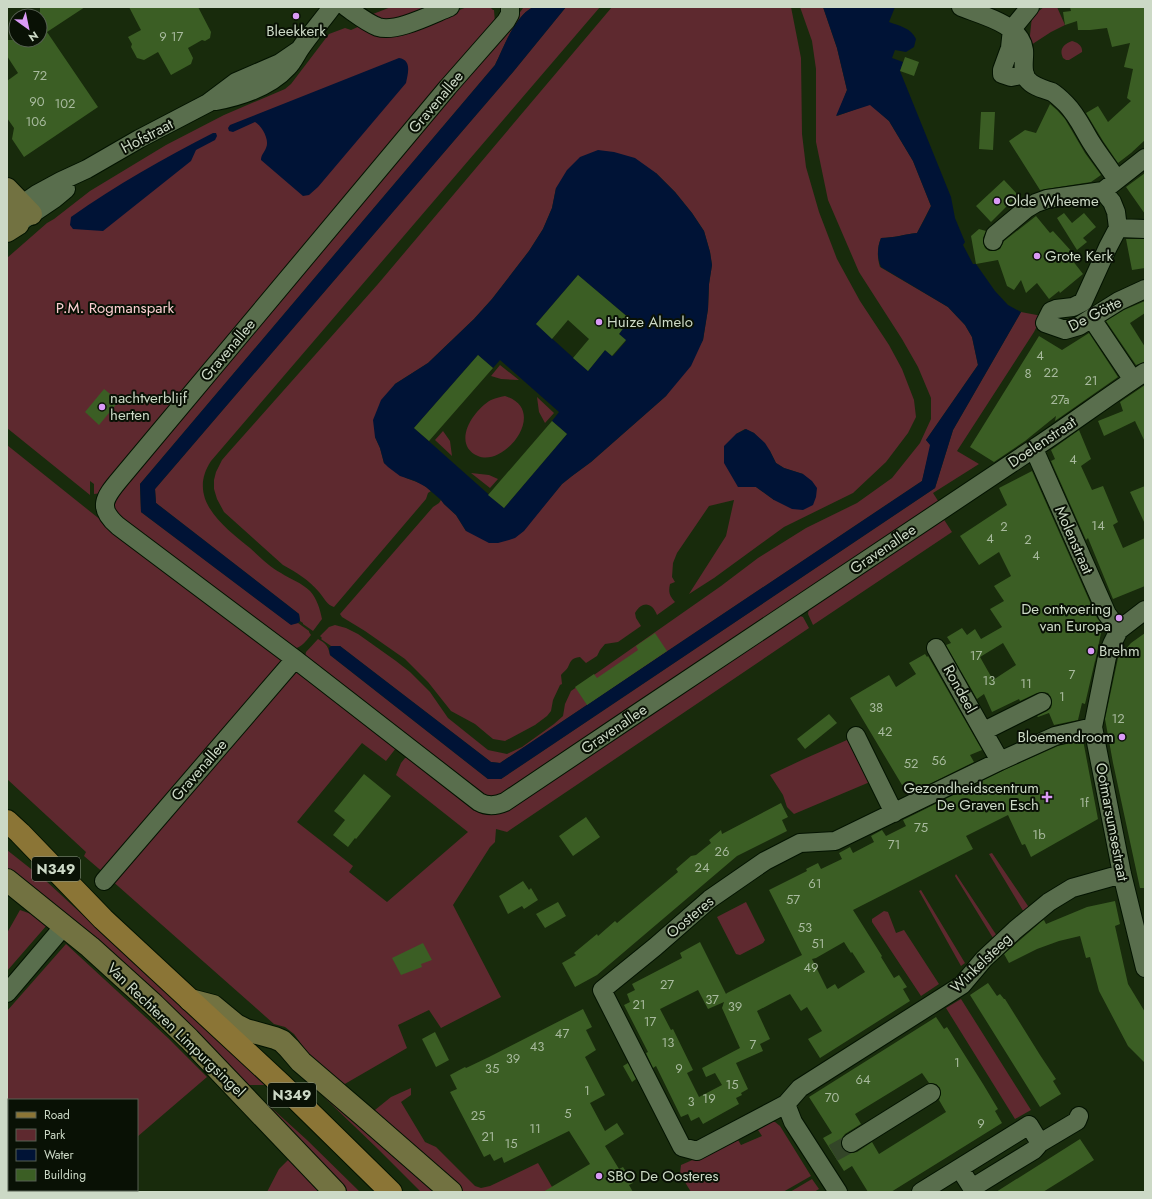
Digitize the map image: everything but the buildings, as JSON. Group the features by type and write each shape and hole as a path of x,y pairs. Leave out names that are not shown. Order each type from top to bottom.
{"main road":[{"path":"7,189 14,216"},
{"name":"Van Rechteren Limpurgsingel","path":"7,821 103,919 283,1086 391,1192"},
{"name":"Van Rechteren Limpurgsingel","path":"7,840 103,919"},
{"name":"Van Rechteren Limpurgsingel","path":"7,880 90,947 189,1039 335,1192"},
{"name":"Van Rechteren Limpurgsingel","path":"190,1000 213,1006 236,1025 246,1030 282,1041 301,1062 451,1192"}],"street":[{"name":"Hofstraat","path":"14,216 58,195 87,170 139,138 208,103 242,94 268,83 279,76 290,65 299,50 332,7"},
{"path":"346,7 377,27 386,29 400,27 450,7"},
{"name":"Gravenallee","path":"510,7 510,14 506,21 448,87 108,494 105,499 105,509 110,518 118,526 296,658 479,802 490,806 500,804 939,511"},
{"path":"961,7 1004,24 1012,29 1019,37 1023,46 1025,74 1030,82 1054,94 1071,109 1078,118 1091,142 1110,185 1118,228 1145,229"},
{"path":"1012,29 1030,7"},
{"path":"993,241 995,235 1026,209 1036,203 1110,185 1145,158"},
{"name":"De Götte","path":"1118,228 1083,302 1073,307 1051,311 1045,323 1065,330 1079,326 1120,300 1145,289"},
{"path":"1092,319 1139,376"},
{"name":"Doelenstraat","path":"939,511 1034,449 1139,376"},
{"name":"Molenstraat","path":"1034,449 1107,614 1119,630"},
{"path":"1119,630 1145,610"},
{"name":"Ootmarsumsestraat","path":"1119,630 1107,657 1093,727 1122,874 1145,968"},
{"name":"Rondeel","path":"936,648 1000,761"},
{"name":"Gravenallee","path":"104,881 296,658"},
{"path":"984,732 1042,702"},
{"path":"1000,761 1055,736 1093,727"},
{"path":"856,736 894,813"},
{"name":"Oosteres","path":"656,1096 602,990 655,947 710,899 765,861 800,843 835,841 1000,761"},
{"name":"Winkelsteeg","path":"656,1096 682,1147 697,1151 786,1104 800,1088 962,985 984,959 1049,902 1072,888 1122,874"},
{"path":"7,993 64,926"},
{"path":"851,1143 931,1093"},
{"path":"786,1104 793,1122 838,1192"},
{"path":"921,1192 1029,1125 1040,1143 1076,1121 1079,1116"}],"green space":[{"path":"391,7 430,7 397,19 381,19 372,16 373,14"},
{"name":"P.M. Rogmanspark","path":"467,7 490,7 494,10 495,23 103,493 94,494 94,484 90,481 90,495 7,428 7,258 47,223 90,191 166,145 224,115 285,89 291,84 329,34 345,28 351,30 360,26 401,33"},
{"path":"525,7 533,7 520,18 515,25 495,65 140,484 141,512 290,624 298,623 309,631 311,635 302,645 294,649 121,522 114,510 115,496"},
{"path":"566,7 600,7 211,461 204,475 203,488 205,500 211,511 229,531 269,565 303,586 315,597 322,619 313,631 300,621 299,614 156,503 155,489 513,72"},
{"path":"612,7 791,7 801,58 802,134 806,167 819,212 837,259 860,301 889,345 902,369 914,400 916,417 908,433 886,462 853,493 784,527 714,578 689,594 726,536 734,500 709,506 677,553 673,563 672,577 675,582 670,584 669,592 675,602 657,615 650,605 641,606 635,613 641,626 618,642 605,644 597,656 586,663 580,657 572,660 567,669 561,675 562,684 560,685 553,700 551,711 547,716 535,725 505,741 493,739 475,724 451,711 428,682 405,659 342,617 340,614 433,507 441,500 456,515 466,531 537,514 562,484 591,462 666,396 703,340 708,309 709,284 712,265 710,252 704,231 692,213 675,192 656,173 556,188 552,208 543,229 529,251 492,299 474,319 428,363 395,384 375,437 384,463 406,478 422,484 431,491 428,493 426,499 334,607 327,603 307,580 283,565 224,512 217,499 214,489 214,480 222,460 378,284","holes":["745,429 754,433 770,451 776,463 784,468 803,474 774,500 756,487 738,487 736,434"]},
{"path":"800,7 823,7 837,48 847,90 837,116 870,104 889,121 913,161 931,206 917,233 881,238 878,252 880,267 948,307 965,325 972,337 978,365 926,440 931,445 922,481 500,763 491,762 340,646 331,646 321,639 322,638 320,636 329,627 335,625 346,628 358,634 410,672 430,692 448,718 488,750 507,754 522,747 563,716 565,704 571,691 721,586 758,558 806,528 857,503 892,478 920,443 931,419 931,398 918,367 859,272 828,200 816,142 816,69 812,41"},
{"path":"1044,7 1057,7 1065,25 1029,45 1032,16"},
{"path":"1072,41 1076,42 1082,48 1082,52 1069,60 1066,60 1063,58 1061,52 1066,44"},
{"path":"1021,312 1042,316 1034,332 957,451 979,464 933,493 942,507 491,802 305,657 306,652 318,639 320,640 327,647 330,655 488,779 501,779 935,488 953,430"},
{"path":"500,365 519,380 501,379 491,376"},
{"path":"505,396 518,403 523,413 523,424 518,436 510,446 500,454 488,457 478,456 470,451 466,444 468,427 472,419 484,405 493,399"},
{"path":"537,397 554,413 545,423 539,412"},
{"path":"443,431 450,441 452,456 435,440"},
{"path":"7,445 107,525 286,657 105,874 84,856 86,852 7,779"},
{"path":"471,473 489,475 498,479 490,488"},
{"path":"941,515 952,532 813,625 808,614 810,601"},
{"path":"792,613 803,617 809,628 507,832 496,829 495,842 490,847 453,905 501,997 441,1028 429,1010 398,1025 407,1048 343,1085 313,1060 294,1034 285,1027 274,1024 110,879 293,668 396,748 386,761 362,743 297,822 353,866 349,872 387,902 468,832 396,775 405,758 414,757 481,809"},
{"path":"856,736 877,779 794,814 787,807 783,795 770,775"},
{"path":"7,850 45,880 266,1085 247,1085 7,873"},
{"path":"992,853 1030,909 1025,914 989,854"},
{"path":"956,874 997,936 993,938 955,876"},
{"path":"921,890 965,963 961,966 919,891"},
{"path":"746,902 765,940 763,943 740,955 736,954 717,917"},
{"path":"20,910 34,915 47,925 7,971 7,933"},
{"path":"884,911 888,912 896,933 904,930 939,984 921,996 872,922 872,919"},
{"path":"66,944 168,1038 207,1077 138,1136 138,1099 8,1099 8,1191 72,1191 7,1192 7,1011"},
{"path":"961,999 1031,1110 1015,1119 946,1008"},
{"path":"276,1051 375,1132 440,1192 421,1192"},
{"path":"411,1088 411,1095 401,1102 425,1142 436,1147 475,1186 481,1188 490,1186 538,1163 555,1192 462,1192 370,1114 391,1097"},
{"path":"254,1092 307,1140 360,1192 344,1192"},
{"path":"772,1122 775,1122 780,1126 811,1176 783,1192 691,1192 680,1174 681,1165 738,1140 741,1145 762,1136 758,1130"},
{"path":"289,1159 320,1192 267,1192 279,1169"},
{"path":"812,1179 819,1189 814,1192 790,1192"}],"water":[{"path":"533,7 566,7 513,72 155,489 156,503 299,614 300,621 291,625 141,512 140,484 495,65 515,25 526,12"},
{"path":"823,7 895,7 889,22 905,28 914,35 916,39 914,47 906,52 895,50 892,58 903,62 900,71 951,197 955,218 965,242 963,245 973,264 976,264 995,291 1008,305 1021,312 953,430 935,488 501,779 488,779 330,655 329,648 331,646 340,646 491,762 500,763 922,481 930,445 926,440 978,365 972,337 965,325 948,307 881,267 878,252 881,238 917,233 931,206 913,161 889,121 870,105 836,116 847,90 837,48"},
{"path":"399,58 406,61 407,64 408,71 406,83 318,187 309,195 303,196 261,160 267,145 267,141 263,130 258,124 255,122 233,132 229,131 228,128 230,125"},
{"path":"213,133 216,133 217,136 215,140 196,150 191,161 103,231 73,229 70,225 71,217 105,194 158,162"},
{"path":"598,150 614,152 635,158 656,173 675,192 692,213 704,231 712,265 709,284 708,309 703,340 691,366 666,396 591,462 562,484 524,531 515,538 498,543 489,543 466,531 456,515 426,487 415,481 400,476 384,463 375,437 373,420 381,400 395,384 428,363 474,319 492,299 529,251 543,229 552,208 556,188 567,170 580,157","holes":["578,275 630,319 619,334 626,341 613,356 605,350 588,371 536,324","478,355 493,368 500,360 559,412 552,421 567,434 504,508 414,428"]},
{"path":"746,429 754,433 765,443 776,463 784,468 803,474 812,481 817,488 813,505 803,510 792,509 774,500 756,487 738,487 724,463 724,446 736,434"}],"tunnel":[{"path":"833,1153 851,1143"}],"place":[{"name":"Bleekkerk","path":"296,16"},
{"name":"Olde Wheeme","path":"997,201"},
{"name":"Grote Kerk","path":"1037,256"},
{"name":"Huize Almelo","path":"599,322"},
{"name":"nachtverblijf herten","path":"102,407"},
{"name":"De ontvoering van Europa","path":"1119,618"},
{"name":"Brehm","path":"1091,651"},
{"name":"Bloemendroom","path":"1122,737"},
{"name":"Gezondheidscentrum De Graven Esch","path":"1047,797"},
{"name":"SBO De Oosteres","path":"599,1176"}]}
